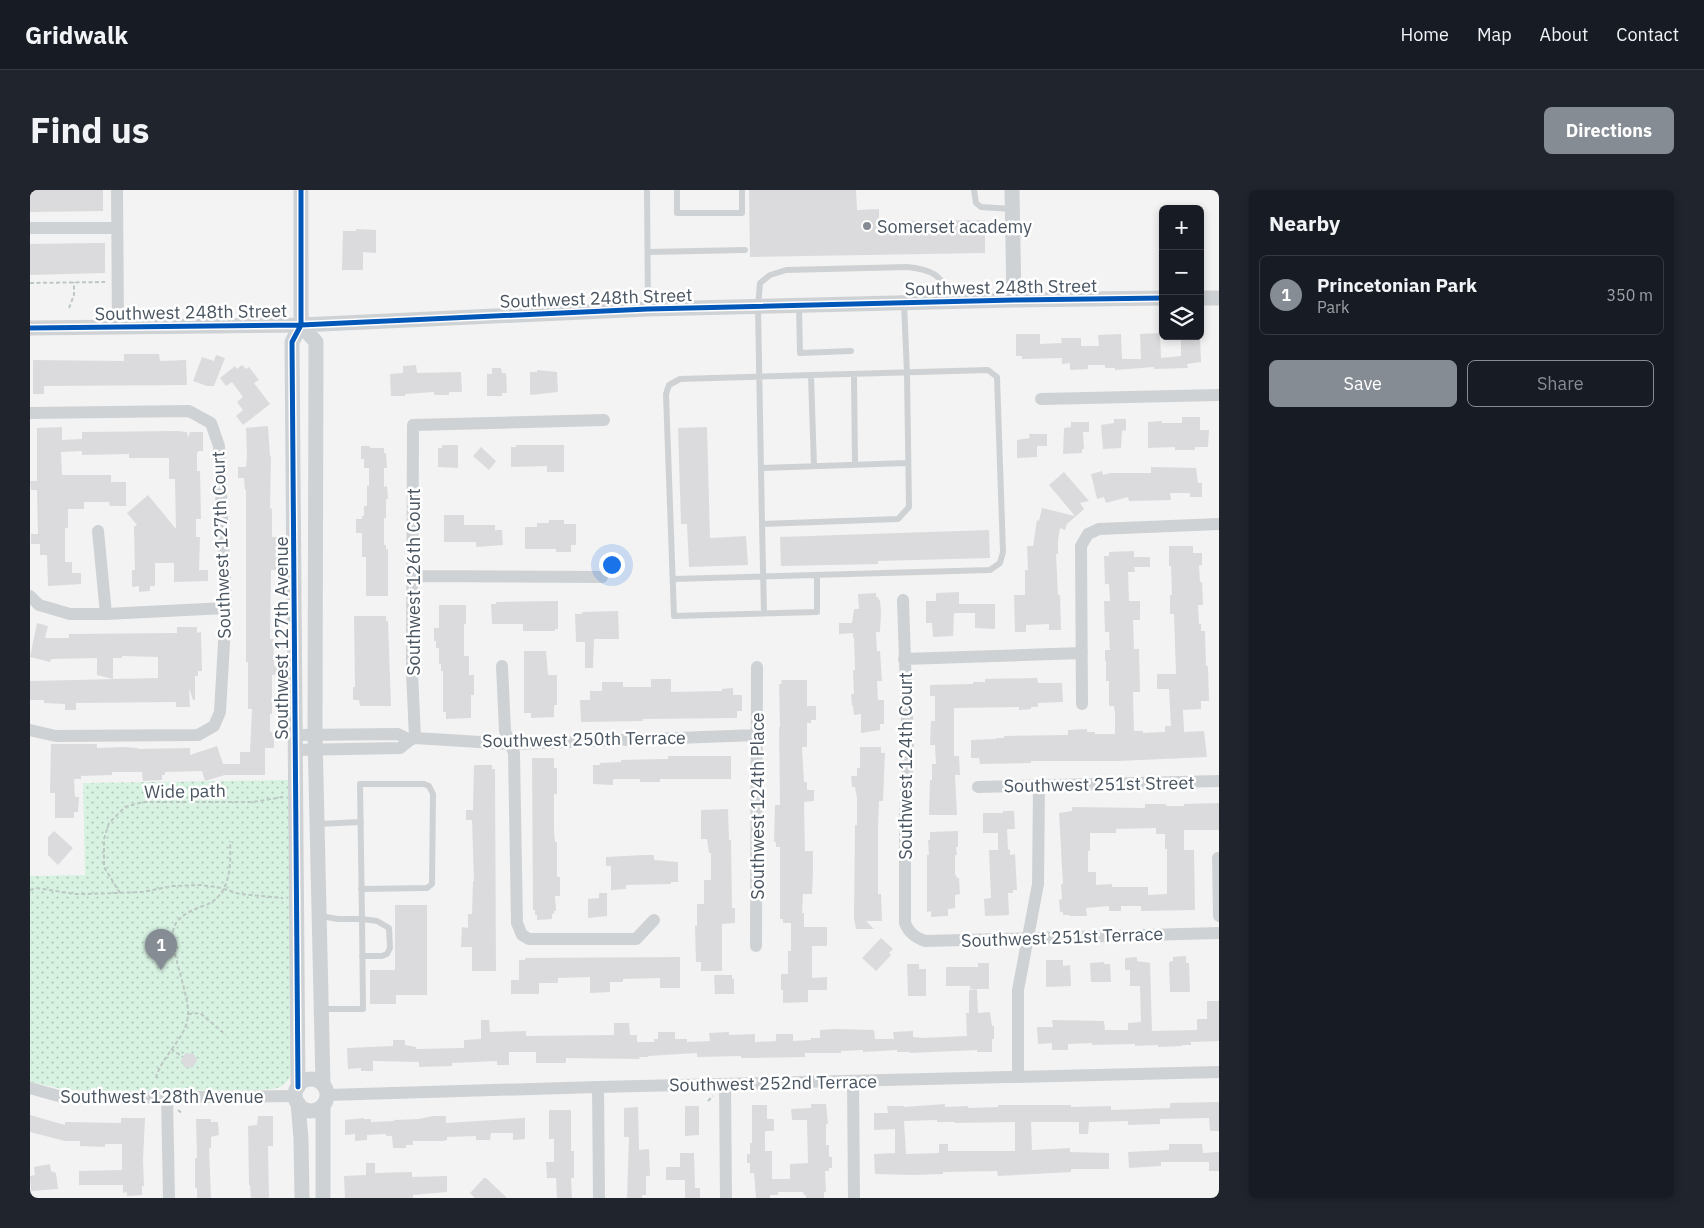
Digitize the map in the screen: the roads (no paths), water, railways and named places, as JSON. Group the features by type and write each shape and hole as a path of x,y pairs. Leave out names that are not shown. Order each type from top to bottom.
{"street":[{"path":"116,190 118,326"},
{"name":"Southwest 127th Avenue","path":"301,190 301,325 292,342 297,1095 301,1139 302,1198"},
{"path":"1012,190 1014,300"},
{"path":"30,228 117,228"},
{"name":"Southwest 248th Street","path":"30,328 301,325 648,309 1159,298"},
{"path":"1204,298 1219,298"},
{"name":"Southwest 127th Avenue","path":"301,325 316,342 315,742 324,1095 324,1198"},
{"path":"1041,399 1219,395"},
{"name":"Southwest 127th Court","path":"30,413 189,411 211,424 219,446 226,608 220,712 214,726 198,735 56,736 30,730"},
{"name":"Southwest 126th Court","path":"413,739 413,425 604,420"},
{"path":"1082,704 1081,546 1088,534 1099,529 1219,524"},
{"path":"98,531 106,614"},
{"path":"412,576 602,577"},
{"path":"30,596 39,605 70,614 226,608"},
{"name":"Southwest 124th Court","path":"902,600 908,751 905,817 905,923 908,930"},
{"path":"904,659 1082,653"},
{"path":"502,666 505,731 512,744 514,753 517,923 522,935 530,939 636,939 654,920"},
{"name":"Southwest 124th Place","path":"756,946 757,666"},
{"name":"Southwest 250th Terrace","path":"295,742 400,748 413,739 512,744 758,735"},
{"name":"Southwest 251st Street","path":"978,787 1219,781"},
{"path":"1018,1077 1018,990 1038,884 1038,786"},
{"path":"1218,858 1219,916"},
{"path":"297,917 319,916"},
{"name":"Southwest 251st Terrace","path":"908,930 916,937 925,940 1219,933"},
{"name":"Southwest 252nd Terrace","path":"324,1095 1219,1072"},
{"path":"314,1079 324,1095 318,1109 308,1110 297,1095 300,1083 314,1079"},
{"path":"853,1081 854,1198"},
{"path":"724,1084 726,1198"},
{"path":"598,1087 599,1198"},
{"name":"Southwest 128th Avenue","path":"30,1088 52,1095 71,1098 297,1095"},
{"path":"167,1097 168,1198"}],"lane":[{"path":"647,190 648,309"},
{"path":"677,190 677,213 742,213 742,190"},
{"path":"974,190 976,203 981,207 1012,209"},
{"path":"648,252 745,250"},
{"path":"764,613 758,378 760,283 779,271 879,267 922,268 941,278 955,302"},
{"path":"762,524 898,519 909,507 904,303"},
{"path":"799,306 800,353 851,351"},
{"path":"673,579 817,574 990,570 1000,563 1003,552 997,377 988,370 907,374 680,379 669,385 666,394 674,616 817,612 817,574"},
{"path":"854,375 855,465"},
{"path":"811,376 814,466"},
{"path":"761,468 908,463"},
{"path":"321,1009 363,1009 361,888 361,822 360,784 424,784 431,788 433,820 432,884 426,888 361,888"},
{"path":"317,824 361,822"},
{"path":"319,916 338,919 362,919 386,925 390,928 390,948 387,954 382,956 362,956"}],"place":[{"name":"Somerset academy","path":"867,226"},
{"name":"Princetonian Park","path":"161,970"}]}
